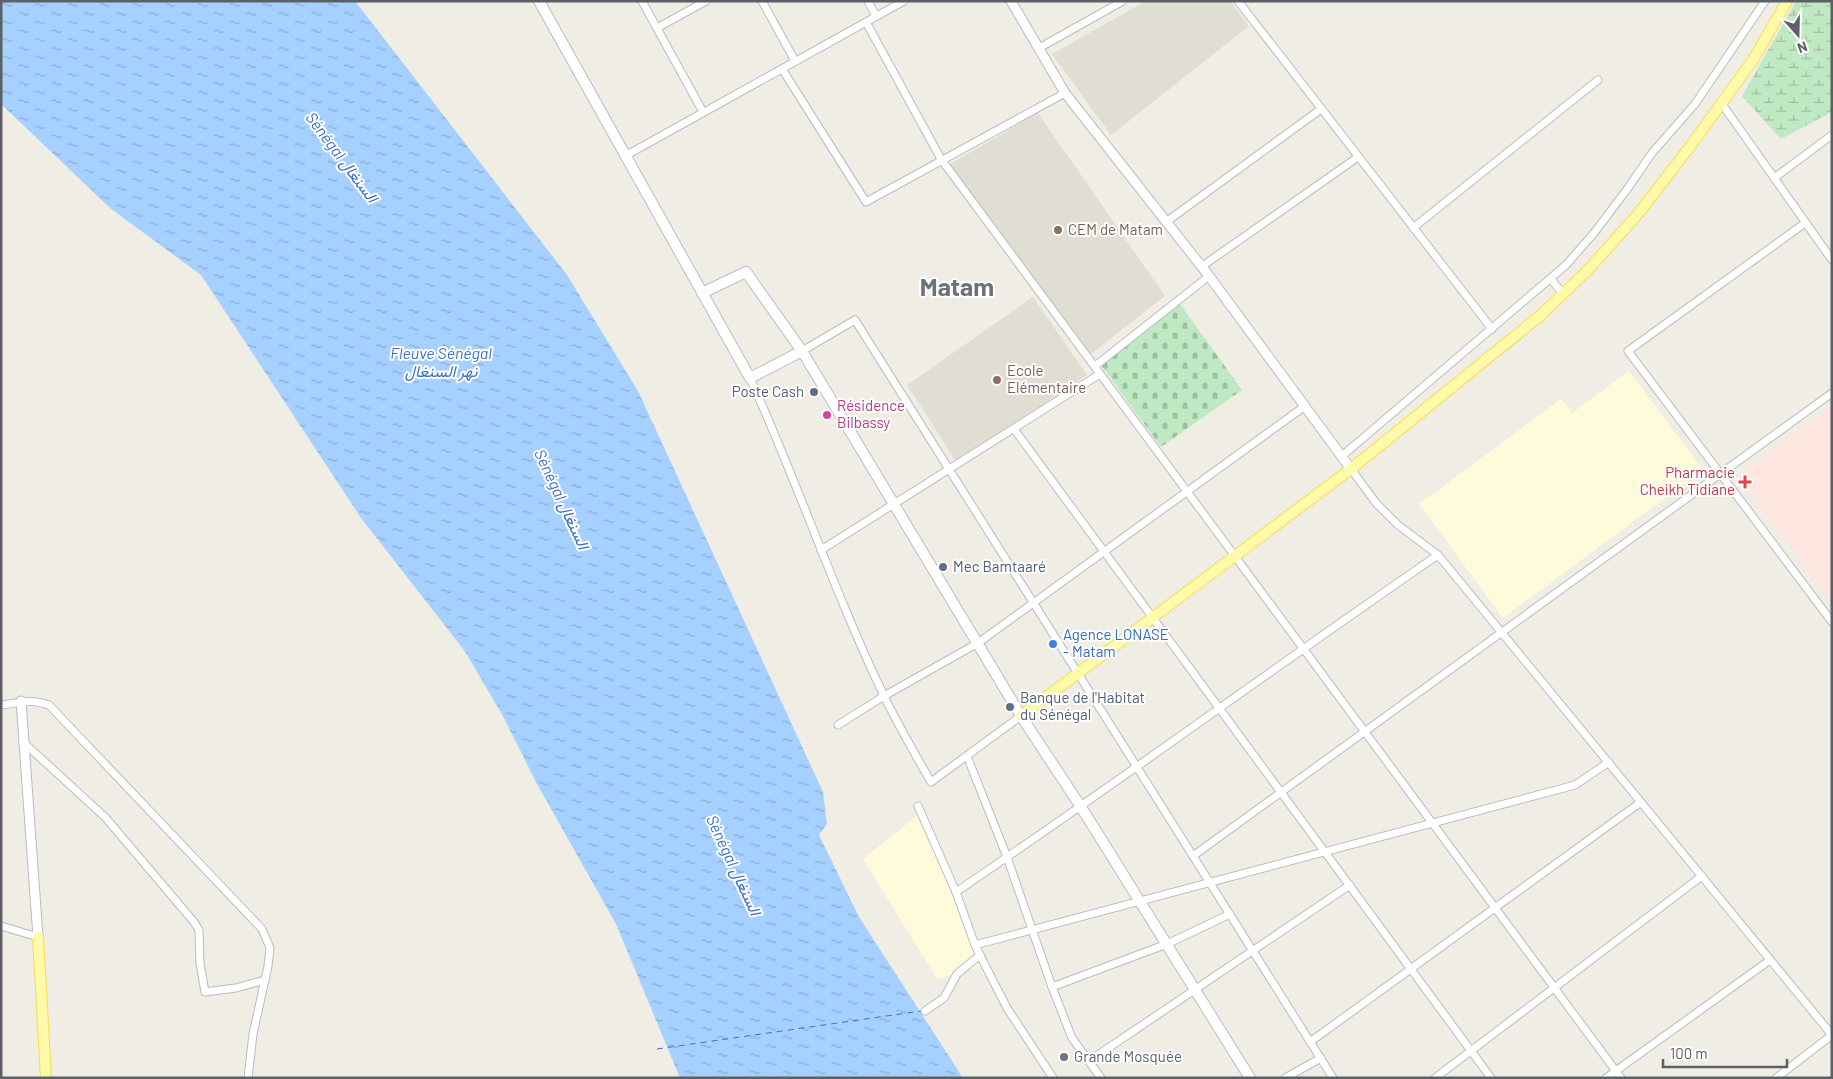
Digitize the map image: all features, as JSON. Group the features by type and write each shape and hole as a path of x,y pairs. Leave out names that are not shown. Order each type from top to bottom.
{"main road":[{"path":"539,1 750,378 802,351"},
{"path":"1021,716 1351,470 1518,336 1563,294 1638,214 1753,60 1788,1"},
{"path":"702,293 746,272 802,351 1021,716 1081,806 1250,1078"},
{"path":"38,937 46,1078"}],"street":[{"path":"642,1 703,112"},
{"path":"657,28 706,1"},
{"path":"762,1 795,61"},
{"path":"868,1 876,16"},
{"path":"625,156 904,1"},
{"path":"1011,1 1065,93 1209,276 1376,503 1398,525 1438,555 1832,1035 1776,1078"},
{"path":"1039,48 1123,1"},
{"path":"1238,1 1492,329"},
{"path":"1342,456 1566,265 1594,233 1652,152 1696,104 1765,1"},
{"path":"866,22 941,160 1621,1078"},
{"path":"782,69 866,202 1065,93"},
{"path":"1413,228 1598,80"},
{"path":"1722,104 1832,260"},
{"path":"1166,222 1321,109"},
{"path":"1774,178 1832,135"},
{"path":"1201,267 1358,157"},
{"path":"1805,223 1628,351 1832,622"},
{"path":"1094,366 1209,276"},
{"path":"1551,279 1563,294"},
{"path":"802,351 856,320 1333,1078"},
{"path":"821,550 1100,374"},
{"path":"750,378 884,696 931,782 1021,716"},
{"path":"1193,856 1832,393"},
{"path":"838,725 884,696 978,644 1305,406"},
{"path":"1014,429 1491,1078"},
{"path":"956,892 1438,555"},
{"path":"1,705 38,700 49,705 262,929 270,948 253,1034 248,1078"},
{"path":"1,926 38,937 21,701"},
{"path":"23,742 106,817 194,922 199,930 200,963 205,992 236,988 265,980"},
{"path":"967,756 1007,857 1052,987 1072,1038 1101,1078"},
{"path":"975,945 1575,785 1609,762"},
{"path":"1310,1042 1641,802"},
{"path":"918,806 956,892 975,945 1006,1008 1053,1078"},
{"path":"1435,1078 1702,876"},
{"path":"1089,1061 1196,991 1350,885"},
{"path":"1052,987 1167,944 1230,914"},
{"path":"925,1011 944,998 956,974 980,955"},
{"path":"1606,1078 1770,960"},
{"path":"1285,1078 1321,1058"}],"shaded area":[{"path":"1146,1 1230,1 1249,26 1111,135 1052,54"},
{"name":"CEM de Matam","path":"1038,113 1165,296 1087,357 950,164"},
{"name":"Ecole Elémentaire","path":"1033,297 1087,375 957,463 907,385"},
{"path":"1629,371 1703,470 1503,618 1419,504 1561,399 1572,413"},
{"path":"1832,405 1832,601 1738,475"},
{"path":"919,814 982,966 937,979 863,859"}],"green space":[{"path":"1796,1 1832,1 1832,112 1781,139 1742,96"},
{"path":"1180,304 1242,390 1161,447 1101,365"}],"water":[{"name":"Fleuve Sénégal نهر السنغال","path":"1,1 355,1 567,275 638,391 823,792 827,824 819,835 859,917 963,1078 680,1078 616,924 537,784 503,716 464,650 361,518 201,275 110,208 1,104"}],"ferry route":[{"path":"657,1049 921,1011"}],"place":[{"name":"CEM de Matam","path":"1058,230"},
{"name":"Ecole Elémentaire","path":"997,380"},
{"name":"Poste Cash","path":"814,392"},
{"name":"Résidence Bilbassy","path":"827,415"},
{"name":"Pharmacie Cheikh Tidiane","path":"1745,482"},
{"name":"Mec Bamtaaré","path":"943,567"},
{"name":"Agence LONASE - Matam","path":"1053,644"},
{"name":"Banque de l'Habitat du Sénégal","path":"1010,707"},
{"name":"Grande Mosquée","path":"1064,1057"}],"district":[{"name":"Matam","path":"957,287"}],"water label":[{"name":"Sénégal السنغال","path":"342,157"},
{"name":"Sénégal السنغال","path":"562,499"},
{"name":"Sénégal السنغال","path":"734,865"}]}
